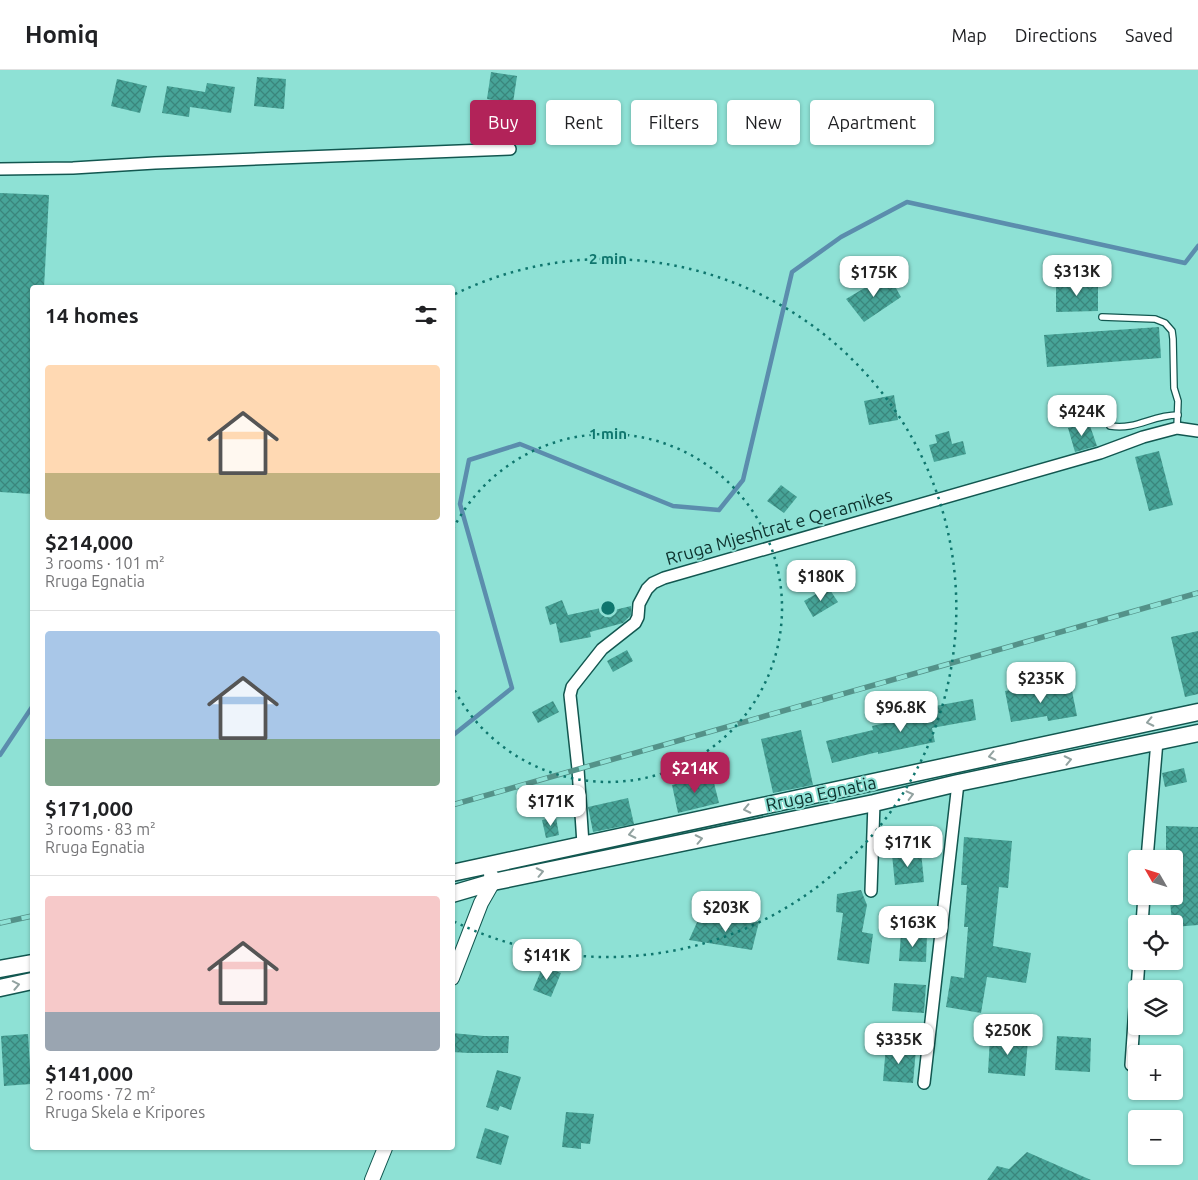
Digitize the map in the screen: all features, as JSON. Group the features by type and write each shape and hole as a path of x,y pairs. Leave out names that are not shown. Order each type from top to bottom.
{"main road":[{"name":"Rruga Egnatia","path":"455,872 1198,712"},
{"name":"Rruga Egnatia","path":"455,893 492,882 874,803 958,783 1198,732"},
{"path":"0,970 30,963"},
{"path":"0,988 30,982"}],"street":[{"path":"0,169 73,168 510,149"},
{"name":"Rruga Mjeshtrat e Qeramikes","path":"583,844 570,695 572,687 602,650 635,623 638,617 639,604 647,589 653,584 664,578 1100,453 1143,437 1177,428 1198,431"},
{"path":"1148,850 1157,741"},
{"path":"924,1083 958,783"},
{"path":"872,891 874,803"},
{"path":"455,970 480,903 492,882 490,864"},
{"path":"470,868 473,888 480,903"},
{"path":"372,1180 384,1150"}],"lane":[{"path":"1102,317 1156,318 1166,323 1172,331 1174,388 1178,401 1177,428"},
{"path":"1110,426 1122,428 1135,426 1166,415 1178,415"}],"building":[{"path":"491,72 517,76 513,100 487,99"},
{"path":"257,77 286,79 284,109 254,106"},
{"path":"117,79 147,86 140,113 111,106"},
{"path":"207,83 235,87 231,113 190,107 189,117 162,113 167,86 205,92"},
{"path":"0,193 49,195 44,285 30,285 30,494 0,492"},
{"path":"888,274 901,297 864,322 846,299"},
{"path":"1056,283 1098,283 1098,311 1056,312"},
{"path":"1159,327 1161,358 1047,367 1044,335"},
{"path":"894,395 898,420 869,425 864,401"},
{"path":"1089,423 1097,446 1075,452 1068,428"},
{"path":"949,431 952,444 963,441 966,454 934,462 929,445 937,443 935,435"},
{"path":"1159,451 1173,505 1149,511 1135,457"},
{"path":"781,485 797,497 784,513 767,501"},
{"path":"828,587 838,602 813,617 804,601"},
{"path":"562,600 568,615 601,608 602,613 631,606 631,615 623,623 590,632 591,637 560,643 556,623 550,625 545,607"},
{"path":"1198,631 1198,694 1185,697 1171,637"},
{"path":"627,650 633,661 613,672 607,661"},
{"path":"1034,686 1035,693 1071,686 1077,716 1048,721 1047,716 1011,722 1005,691"},
{"path":"973,699 976,720 932,728 935,742 878,754 878,752 832,763 826,741 873,730 872,726 936,712 935,706"},
{"path":"553,701 559,712 538,723 532,712"},
{"path":"801,730 813,785 773,793 761,739"},
{"path":"1184,768 1187,782 1165,787 1162,773"},
{"path":"712,775 719,803 678,813 672,785"},
{"path":"628,798 634,824 593,832 588,807"},
{"path":"556,817 559,835 546,838 542,820"},
{"path":"1166,826 1198,827 1198,925 1183,926 1183,915 1171,915 1170,905 1183,905 1183,850 1166,850"},
{"path":"964,837 1012,841 1008,888 999,887 993,946 1031,953 1026,983 987,977 981,1013 946,1007 951,976 964,978 968,927 964,927 967,885 961,885"},
{"path":"921,851 924,882 895,885 892,854"},
{"path":"861,890 867,905 862,932 873,934 869,964 837,960 843,913 836,912 837,894"},
{"path":"699,918 759,922 752,950 689,940"},
{"path":"901,933 927,935 926,962 899,961"},
{"path":"543,966 561,973 551,997 533,990"},
{"path":"894,983 926,985 924,1013 892,1011"},
{"path":"455,1033 509,1036 508,1053 455,1052"},
{"path":"28,1034 30,1084 4,1086 1,1036"},
{"path":"1057,1036 1091,1038 1090,1072 1055,1070"},
{"path":"990,1037 1028,1040 1025,1076 988,1073"},
{"path":"886,1046 916,1049 913,1083 883,1081"},
{"path":"497,1070 521,1077 511,1110 500,1106 498,1111 486,1107"},
{"path":"566,1112 594,1114 590,1144 581,1143 581,1149 562,1147"},
{"path":"485,1128 509,1136 501,1165 476,1158"},
{"path":"1027,1152 1091,1180 987,1180 997,1166 1009,1169"}],"waterway":[{"path":"455,734 512,688 460,504 469,460 520,444 673,506 719,510 743,480 792,272 841,237 907,202 1185,263 1198,246"},
{"path":"0,755 30,710"}],"railway":[{"path":"455,804 1198,593"},
{"path":"0,923 30,916"}]}
